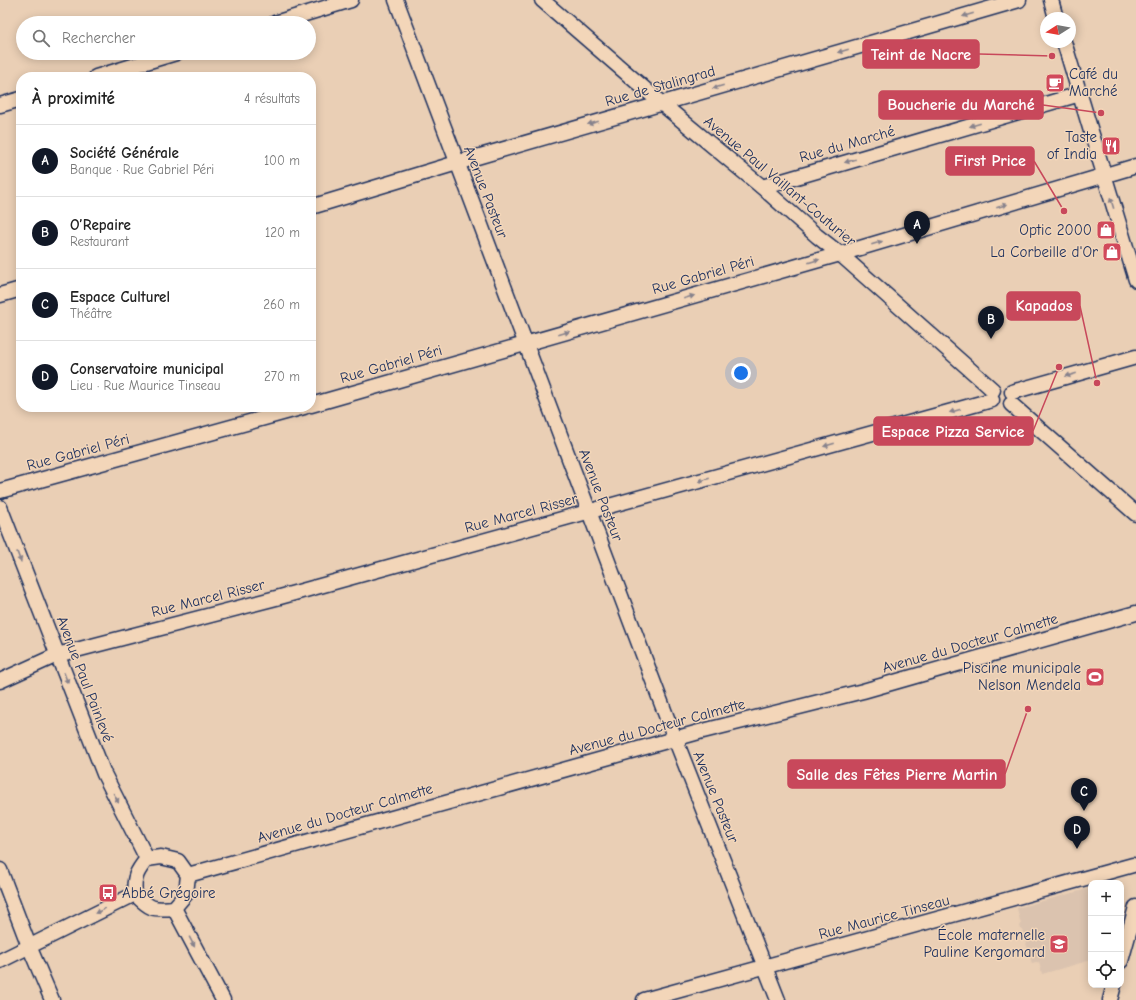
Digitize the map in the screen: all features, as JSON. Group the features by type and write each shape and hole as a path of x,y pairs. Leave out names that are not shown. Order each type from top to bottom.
{"street":[{"path":"298,16 351,0"},
{"name":"Avenue Pasteur","path":"396,0 675,739 778,1000"},
{"name":"Avenue Paul Vaillant-Couturier","path":"542,0 661,103 762,187 817,236 840,254 992,395"},
{"name":"Rue de Stalingrad","path":"316,205 457,162 1019,0"},
{"path":"1051,0 1054,12"},
{"path":"1066,48 1136,280"},
{"path":"113,72 153,60"},
{"name":"Rue du Marché","path":"762,187 1080,94"},
{"path":"0,105 16,100"},
{"name":"Rue Gabriel Péri","path":"316,404 840,254 1136,166"},
{"path":"0,295 16,290"},
{"path":"992,395 1001,404 1011,398 1136,357"},
{"name":"Rue Marcel Risser","path":"0,681 57,655 280,597 589,512 992,395"},
{"path":"1011,398 1136,514"},
{"name":"Rue Gabriel Péri","path":"0,491 286,412"},
{"name":"Avenue Paul Painlevé","path":"0,507 104,774 147,859"},
{"name":"Avenue du Docteur Calmette","path":"188,874 675,739 863,691 1136,613"},
{"path":"162,857 178,861 188,874 186,894 174,908 158,910 146,906 135,894 134,883 138,869 147,859 162,857"},
{"name":"Rue Maurice Tinseau","path":"644,1000 1135,867"},
{"path":"0,870 29,946 52,1000"},
{"path":"0,961 135,894"},
{"path":"1124,952 1136,907"},
{"path":"174,908 223,1000"},
{"path":"1110,1000 1113,988"}],"shaded area":[{"name":"École maternelle Pauline Kergomard","path":"1088,889 1088,961 1042,974 1039,962 1032,964 1020,926 1017,908"}],"place":[{"name":"Teint de Nacre","path":"1052,56"},
{"name":"Café du Marché","path":"1055,83"},
{"name":"Boucherie du Marché","path":"1101,113"},
{"name":"Taste of India","path":"1111,146"},
{"name":"First Price","path":"1064,211"},
{"name":"Optic 2000","path":"1106,230"},
{"name":"Société Générale","path":"917,244"},
{"name":"La Corbeille d'Or","path":"1112,252"},
{"name":"O’Repaire","path":"991,339"},
{"name":"Espace Pizza Service","path":"1059,367"},
{"name":"Kapados","path":"1097,383"},
{"name":"Piscine municipale Nelson Mendela","path":"1095,677"},
{"name":"Salle des Fêtes Pierre Martin","path":"1028,709"},
{"name":"Espace Culturel","path":"1084,811"},
{"name":"Conservatoire municipal","path":"1077,849"},
{"name":"Abbé Grégoire","path":"108,893"},
{"name":"École maternelle Pauline Kergomard","path":"1059,944"}]}
